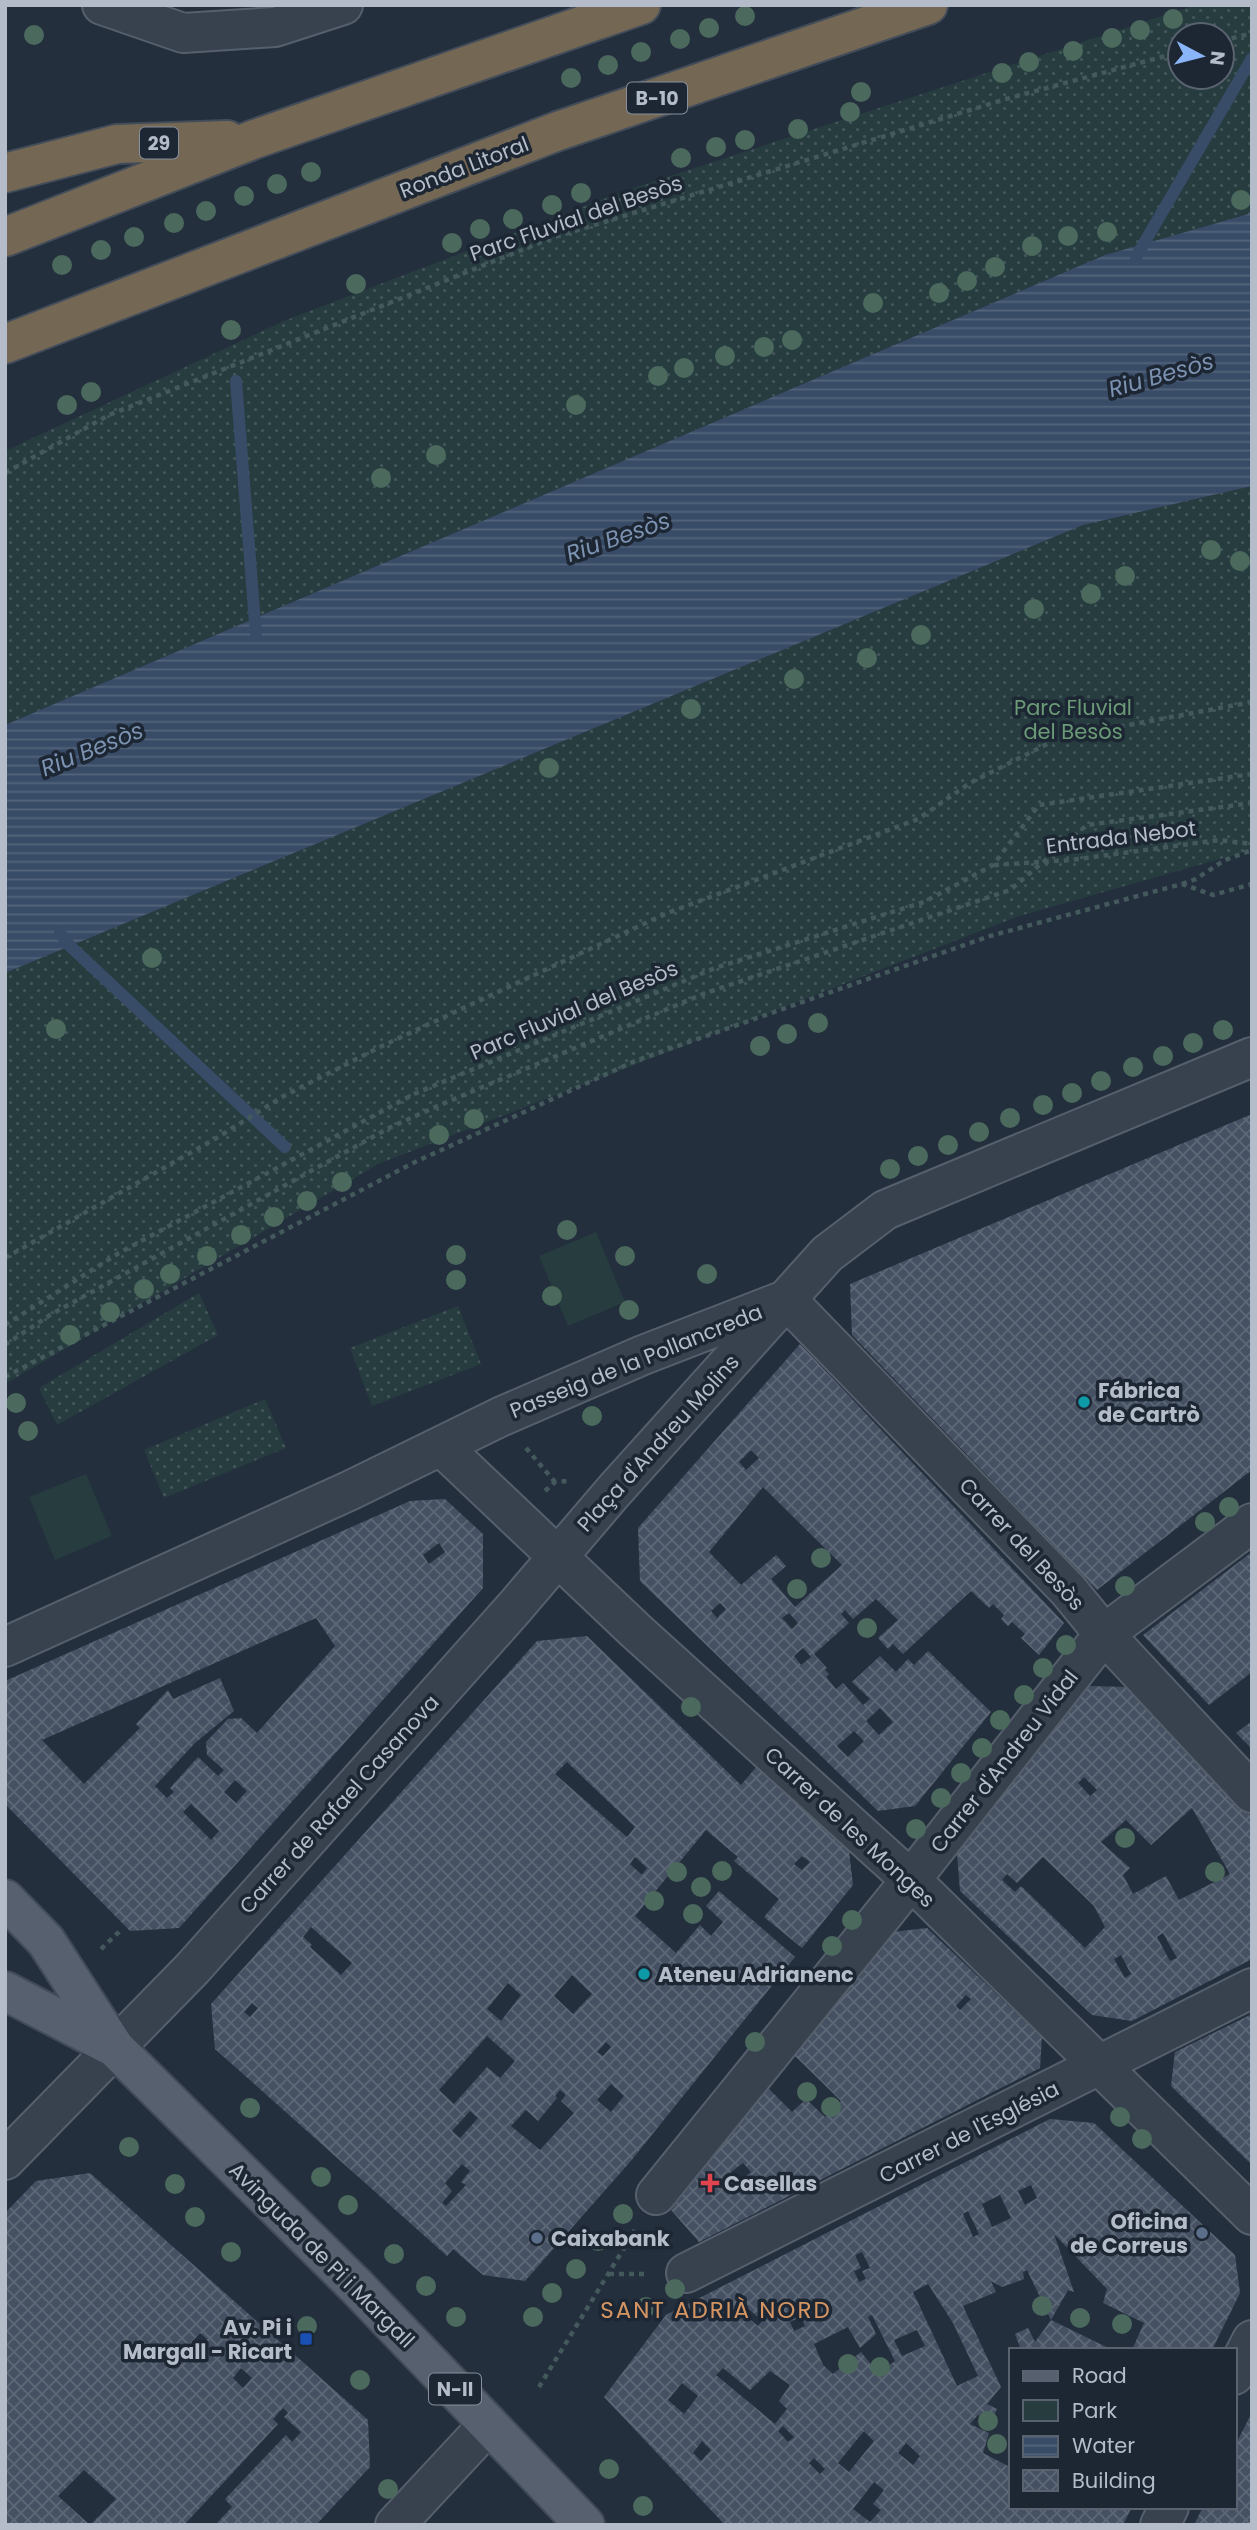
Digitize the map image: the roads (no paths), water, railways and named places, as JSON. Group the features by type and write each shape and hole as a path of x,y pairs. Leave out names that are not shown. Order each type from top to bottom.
{"highway":[{"path":"5,237 256,139 641,5"},
{"name":"Ronda Litoral","path":"5,344 558,131 928,5"},
{"name":"29","path":"5,173 117,144 256,139"}],"main road":[{"name":"Avinguda de Pi i Margall","path":"5,1899 46,1941 115,2048 357,2287 585,2525"},
{"name":"Avinguda de Pi i Margall","path":"5,1991 115,2048"}],"street":[{"path":"105,6 183,33 275,27 343,5"},
{"name":"Passeig de la Pollancreda","path":"5,1647 351,1490 500,1417 786,1299 827,1254 885,1210 1252,1057"},
{"name":"Plaça d'Andreu Molins","path":"558,1557 786,1299"},
{"name":"Carrer del Besòs","path":"786,1299 1068,1590 1104,1634 1252,1793"},
{"name":"Carrer de les Monges","path":"441,1446 636,1631 911,1880 1252,2215"},
{"name":"Carrer d'Andreu Vidal","path":"656,2196 911,1880 1104,1634 1252,1523"},
{"name":"Carrer de Rafael Casanova","path":"5,2160 192,1969 558,1557"},
{"name":"Carrer de l'Església","path":"686,2273 1252,1988"},
{"path":"1236,2371 1252,2340"},
{"path":"394,2525 488,2425"},
{"path":"1160,2525 1168,2509"}],"water":[{"name":"Riu Besòs","path":"1252,213 1252,486 1083,525 5,973 5,725 1105,255"}],"waterway":[{"path":"1136,257 1252,58"},
{"path":"236,381 256,635"},
{"path":"60,933 70,946 285,1147"}],"place":[{"name":"Fábrica de Cartrò","path":"1084,1402"},
{"name":"Ateneu Adrianenc","path":"644,1974"},
{"name":"Casellas","path":"710,2183"},
{"name":"Oficina de Correus","path":"1202,2233"},
{"name":"Caixabank","path":"537,2238"},
{"name":"Av. Pi i Margall - Ricart","path":"306,2339"}],"district":[{"name":"SANT ADRIÀ NORD","path":"716,2310"}],"park label":[{"name":"Parc Fluvial del Besòs","path":"1073,719"}]}
